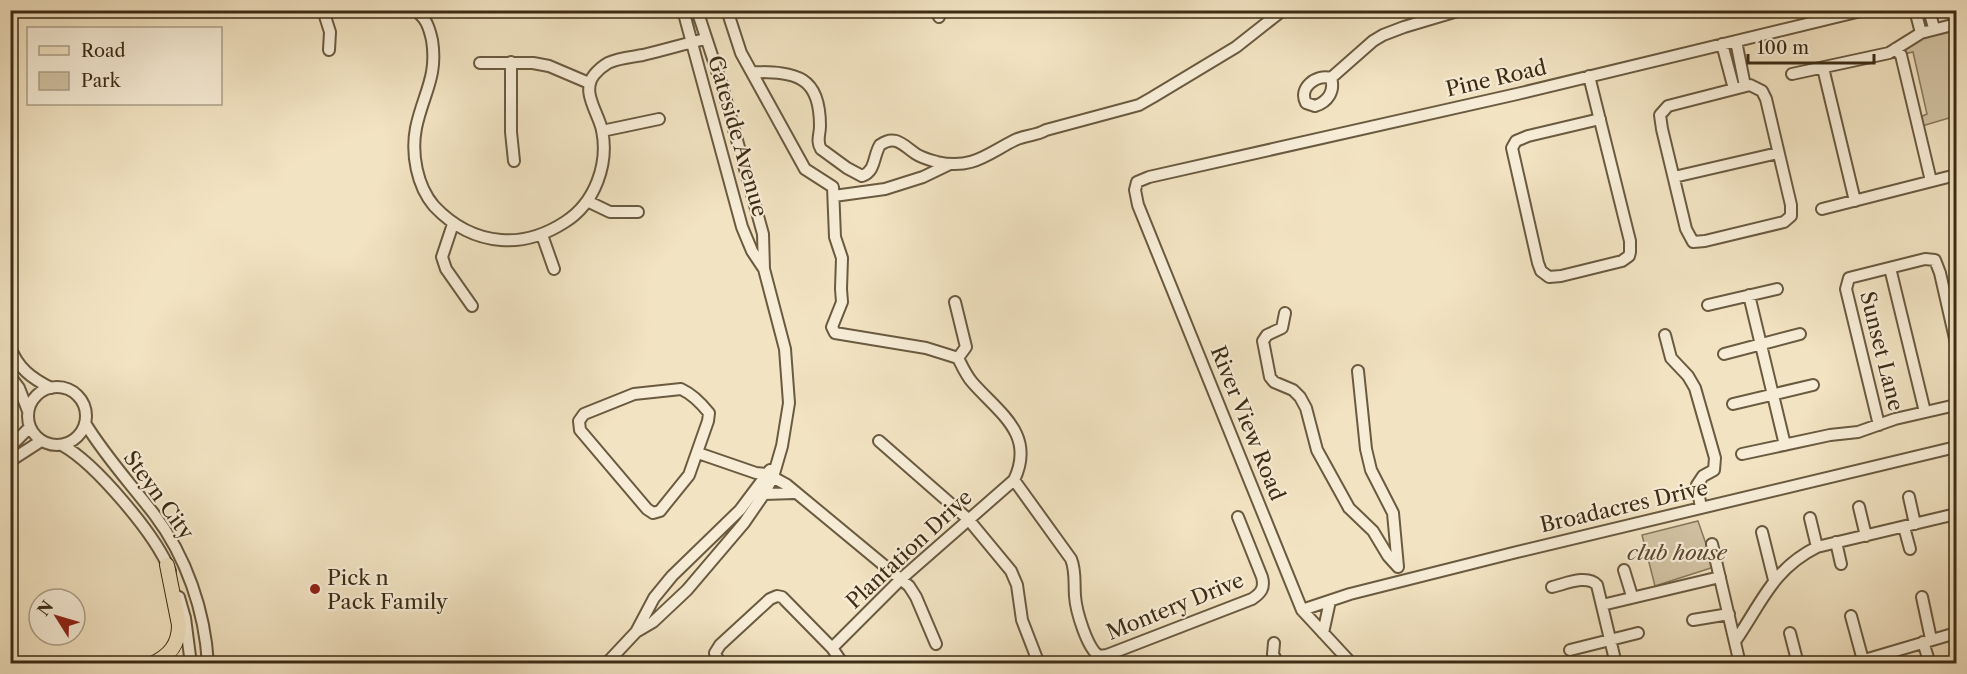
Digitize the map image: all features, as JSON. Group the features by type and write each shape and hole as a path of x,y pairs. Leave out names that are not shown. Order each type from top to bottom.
{"main road":[{"path":"152,663 170,652 179,634 167,565"}],"street":[{"path":"324,10 330,32 329,50"},
{"path":"414,10 424,18 428,26 434,65 416,130 419,178 430,201 453,224 473,234 495,240 520,240 542,235 569,220 594,191 603,159 602,131 588,91 589,83 595,74 609,62 705,39"},
{"name":"Gateside Avenue","path":"682,10 742,226 752,250 764,269"},
{"name":"Gateside Avenue","path":"606,663 636,632 653,622 687,590 744,523 764,494 786,426 789,386 783,338 764,269 764,247 760,221 722,86 697,10"},
{"path":"727,10 741,53 805,169 833,187 835,237 842,258 842,302 832,327 835,333 926,348 958,358 970,380 1013,426 1021,445 1022,457 1021,466 1014,480"},
{"path":"752,72 776,72 791,76 811,86 818,97 821,149 862,176 871,169 877,149 884,142 891,140 898,140 923,158 950,164 977,161 1018,138 1038,135 1046,130 1139,105 1227,53 1282,10"},
{"path":"1330,78 1372,41 1383,35 1461,10"},
{"name":"Pine Road","path":"1137,182 1149,177 1865,10"},
{"path":"1915,10 1921,33"},
{"path":"1929,10 1934,28"},
{"path":"1792,74 1888,53 1921,33 1956,24"},
{"path":"1736,41 1739,88"},
{"path":"1722,44 1739,88"},
{"path":"1896,49 1901,55 1931,181"},
{"path":"480,63 511,62 549,66 589,83"},
{"path":"511,62 511,132 514,161"},
{"path":"1823,68 1855,201"},
{"path":"1589,76 1623,208 1630,252 1629,256 1622,261 1549,277 1541,271 1538,263 1512,148 1520,138 1600,119"},
{"path":"1755,86 1764,94 1792,214 1784,222 1705,242 1694,242 1687,234 1659,119 1662,111 1674,104 1739,88 1755,86"},
{"path":"602,131 659,119"},
{"path":"1674,177 1778,153"},
{"path":"834,196 885,189 923,177 950,164"},
{"path":"1822,209 1956,175"},
{"name":"River View Road","path":"1137,182 1135,190 1138,205 1302,610 1352,663"},
{"path":"587,201 610,212 638,212"},
{"path":"453,224 442,257 446,269 472,306"},
{"path":"542,235 554,269"},
{"name":"Sunset Lane","path":"1956,343 1935,260 1925,259 1849,278 1846,284 1879,425 1956,405"},
{"path":"1890,268 1924,412"},
{"path":"1708,305 1777,289"},
{"path":"1749,295 1785,445"},
{"path":"955,302 966,347 958,358"},
{"path":"1285,313 1282,328 1267,335 1263,346 1268,373 1272,380 1298,394 1305,408 1317,450 1350,510 1373,531 1405,581"},
{"path":"1665,334 1673,362 1688,376 1695,388 1715,458 1714,470 1703,476 1697,485 1701,508"},
{"path":"1724,354 1800,334"},
{"path":"10,347 19,365 51,388"},
{"path":"1358,371 1366,449 1372,473 1393,513 1398,567"},
{"path":"10,376 19,388 28,411 30,427 41,441 62,445 77,437 85,423 86,413 83,404 69,390 60,387 38,394 28,411"},
{"path":"1733,404 1814,385"},
{"path":"681,389 689,393 709,413 698,453 689,475 660,511 653,513 646,509 580,430 579,422 584,414 634,394 681,389"},
{"name":"Steyn City","path":"85,423 106,456 155,515 180,556 199,610 208,663"},
{"path":"1742,454 1830,435 1851,434 1879,425"},
{"path":"10,447 30,427"},
{"path":"10,461 41,441"},
{"path":"879,441 968,519 1015,578 1022,620 1039,663"},
{"name":"Steyn City","path":"62,445 84,461 120,499 142,524 157,546 167,565 185,618 191,663"},
{"name":"Broadacres Drive","path":"1302,610 1350,594 1956,447"},
{"path":"698,453 756,473 772,472 794,493 912,590 936,644"},
{"name":"Gateside Avenue","path":"636,632 654,598 672,576 740,510 772,472"},
{"name":"Montery Drive","path":"1014,480 1071,559 1075,572 1077,607 1091,648 1099,656 1107,655 1259,595 1264,585 1262,577 1238,517"},
{"name":"Plantation Drive","path":"831,648 901,579 1014,480"},
{"path":"764,494 794,493"},
{"path":"1909,497 1910,549"},
{"path":"1859,507 1866,536"},
{"path":"1736,640 1774,580 1789,565 1817,547 1956,514"},
{"path":"1810,518 1817,547"},
{"path":"1762,532 1774,580"},
{"path":"1836,542 1841,564"},
{"path":"1712,544 1740,663"},
{"path":"1624,570 1632,597"},
{"path":"1602,605 1720,577"},
{"path":"1552,587 1586,579 1592,580 1599,587 1616,663"},
{"path":"720,663 716,653 720,645 770,599 777,596 782,597 843,663"},
{"path":"1922,597 1930,663"},
{"path":"1323,633 1330,601"},
{"path":"1693,620 1729,614"},
{"path":"1851,616 1863,662"},
{"path":"1570,650 1638,633"},
{"path":"1790,633 1798,663"},
{"path":"1851,663 1863,662 1927,640 1956,633"},
{"path":"1274,643 1273,654 1278,663"}],"green space":[{"path":"1956,31 1956,116 1922,126 1920,117 1927,114 1913,52 1904,54 1903,49 1919,38"},
{"name":"club house","path":"1698,521 1714,567 1655,586 1642,535"}],"place":[{"name":"Pick n Pack Family","path":"315,589"}]}
